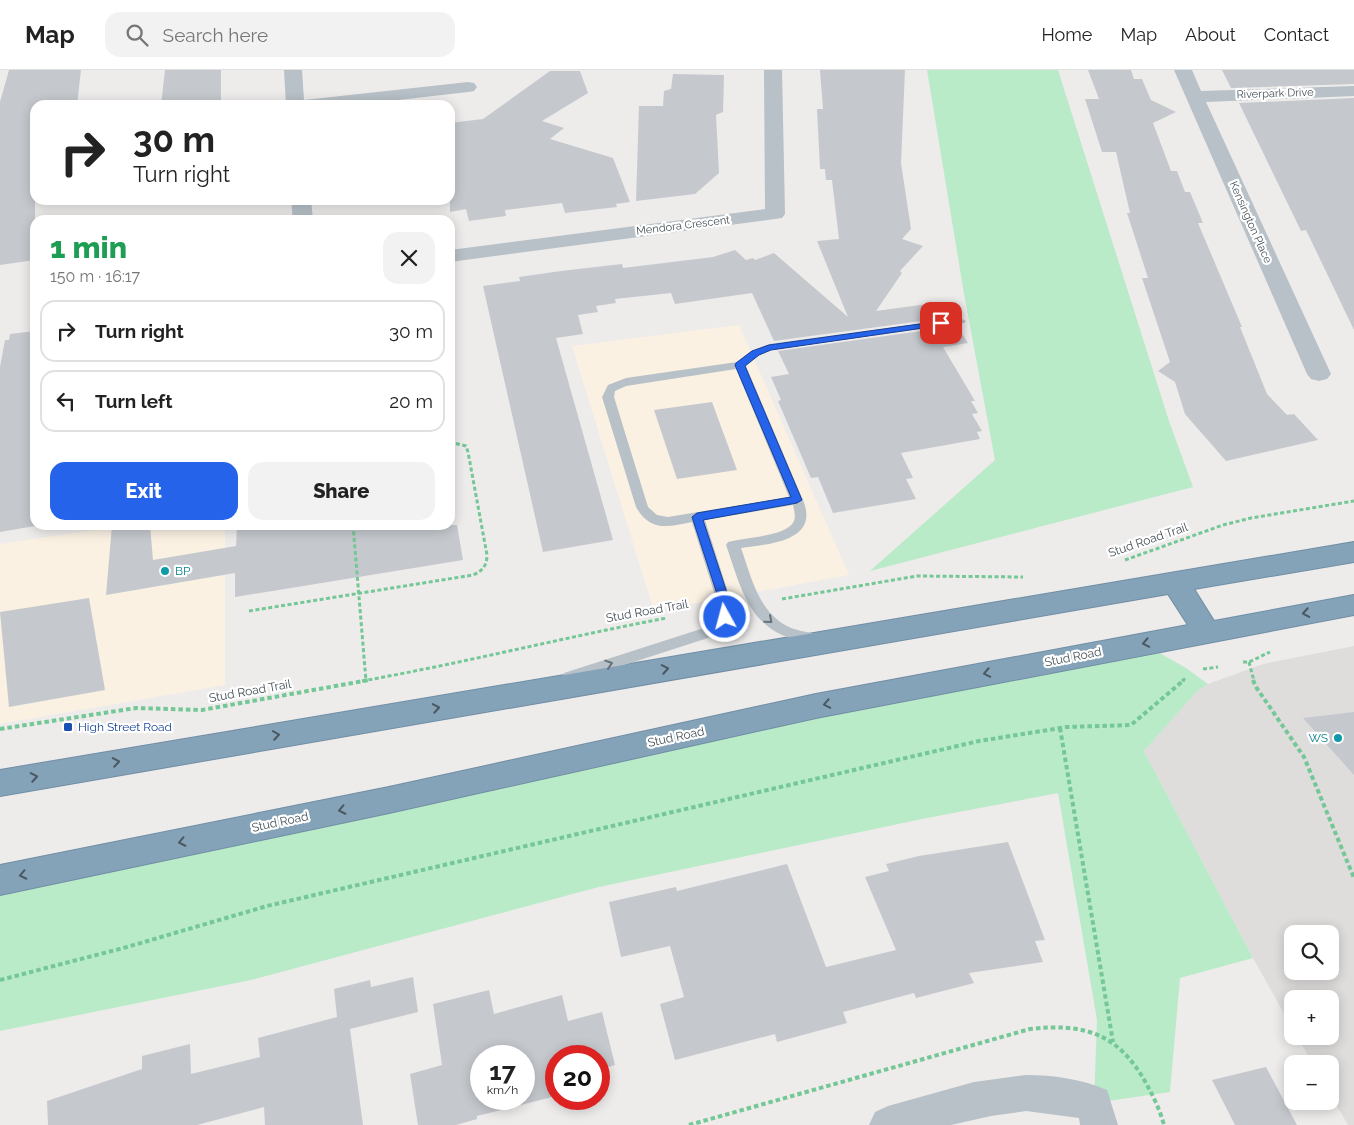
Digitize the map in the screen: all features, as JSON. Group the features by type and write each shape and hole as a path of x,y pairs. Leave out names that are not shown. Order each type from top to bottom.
{"highway":[{"path":"0,783 192,748 823,641 1176,584 1354,552"},
{"path":"1176,584 1206,631"},
{"name":"Stud Road","path":"0,880 389,800 816,706 1354,604"}],"street":[{"path":"293,70 295,100"},
{"name":"Mendora Crescent","path":"455,255 775,214 773,70"},
{"name":"Kensington Place","path":"1183,70 1319,374"},
{"path":"354,100 468,88"},
{"name":"Riverpark Drive","path":"1195,97 1354,91"},
{"path":"888,1125 971,1102 1007,1095 1046,1094 1097,1114"}],"lane":[{"path":"797,500 697,517 660,521 652,520 642,507 608,392 612,387 626,382 740,365 755,353 769,348 960,321"},
{"path":"740,365 802,516 799,525 790,532 777,537 733,545 762,614 771,623 783,630 823,641"},
{"path":"512,695 714,629 725,617 726,608 697,517"}],"path":[{"path":"249,611 473,576 485,567 487,555 468,452 466,446 455,443"},
{"name":"Stud Road Trail","path":"1118,562 1223,525 1251,518 1354,501"},
{"path":"353,530 366,681"},
{"path":"756,603 917,576 1025,577"},
{"name":"Stud Road Trail","path":"0,729 136,708 202,710 478,659 575,635 670,618"},
{"path":"1249,662 1256,687 1304,757 1354,878"},
{"path":"1203,669 1218,667"},
{"path":"0,980 127,947 267,906 979,741 1060,728 1089,726 1119,728 1131,725 1186,678"},
{"path":"1060,728 1113,1042"}],"shaded area":[{"path":"739,325 849,575 654,611 572,346"},
{"path":"95,530 225,530 225,685 0,724 0,544"},
{"path":"1354,646 1354,1125 1348,1125 1339,1110 1339,1055 1308,1055 1302,1045 1339,1045 1339,990 1284,990 1284,1014 1144,751 1198,689 1263,664"}],"green space":[{"path":"927,70 1058,70 1169,421 1193,487 870,571 995,460 964,294"},
{"path":"1142,643 1186,668 1208,684 1198,690 1144,751 1253,958 1180,978 1170,1092 1094,1103 1097,1020 1058,793 922,819 599,887 251,980 0,1031 0,879"}],"building":[{"path":"9,70 81,70 78,100 30,100 30,205 35,205 35,215 30,215 30,261 0,265 0,102"},
{"path":"165,70 221,70 221,100 162,100"},
{"path":"820,70 905,70 901,163 911,229 902,239 923,246 900,271 902,273 876,311 942,302 951,317 774,341 752,293 675,304 671,293 615,299 616,303 596,306 598,312 578,315 583,334 556,338 613,540 543,552 483,286 520,281 519,277 561,271 622,264 623,268 713,257 735,250 746,260 753,258 755,260 774,253 848,317 817,241 839,239 832,180 826,180 825,169 820,169 817,109 823,109"},
{"path":"1088,70 1131,70 1134,79 1142,79 1151,100 1176,112 1153,123 1171,171 1177,171 1185,192 1190,192 1203,223 1198,223 1242,327 1240,327 1267,394 1287,415 1294,414 1318,440 1226,461 1185,414 1175,382 1158,371 1170,362 1142,278 1148,278 1127,213 1130,213 1116,152 1102,152 1085,99 1099,99"},
{"path":"1222,70 1354,70 1354,84 1231,88"},
{"path":"550,71 580,71 588,93 542,121 564,128 550,139 613,158 630,202 616,204 617,207 565,213 562,203 505,210 506,216 469,221 466,209 450,212 450,205 455,205 455,122 483,119"},
{"path":"673,74 724,75 723,112 716,115 719,173 695,194 636,201 639,106 663,106 664,91 671,89"},
{"path":"1354,98 1354,330 1306,230 1301,231 1239,103"},
{"path":"957,326 968,343 943,347 975,401 971,401 978,413 972,414 982,431 977,432 980,439 901,453 913,478 906,479 916,499 833,513 818,477 811,478 778,401 781,400 771,377 789,374 778,351"},
{"path":"30,332 30,527 0,532 0,367 5,340 9,340 10,334"},
{"path":"712,402 737,470 677,479 654,410"},
{"path":"455,525 457,525 463,560 235,597 235,573 106,595 112,530 150,530 153,560 236,546 237,530 455,530"},
{"path":"89,598 105,690 9,707 0,612"},
{"name":"WS","path":"1354,712 1354,775 1303,718"},
{"path":"1008,842 1045,940 1035,941 1043,962 969,973 974,983 916,998 914,993 843,1012 847,1023 777,1042 775,1034 675,1060 660,1004 684,997 670,946 621,957 609,902 676,887 677,891 787,864 826,967 896,950 865,877 889,871 886,864 919,856"},
{"path":"413,977 418,1012 350,1029 363,1125 265,1125 264,1107 197,1125 48,1125 47,1101 142,1069 142,1056 190,1044 191,1074 260,1057 258,1038 337,1017 334,989 370,980 371,987"},
{"path":"489,990 494,1014 562,995 568,1021 602,1012 615,1065 610,1067 610,1045 545,1045 545,1099 535,1101 535,1045 470,1045 470,1110 501,1110 477,1116 477,1119 456,1125 418,1125 410,1074 442,1065 433,1004"},
{"path":"1266,1067 1284,1101 1284,1110 1289,1110 1297,1125 1235,1125 1212,1080"}],"place":[{"name":"BP","path":"165,571"},
{"name":"High Street Road","path":"68,727"},
{"name":"WS","path":"1338,738"}],"route":[{"path":"725,617 726,608 723,594 697,517 797,500 740,365 755,353 769,348 941,323"}]}
